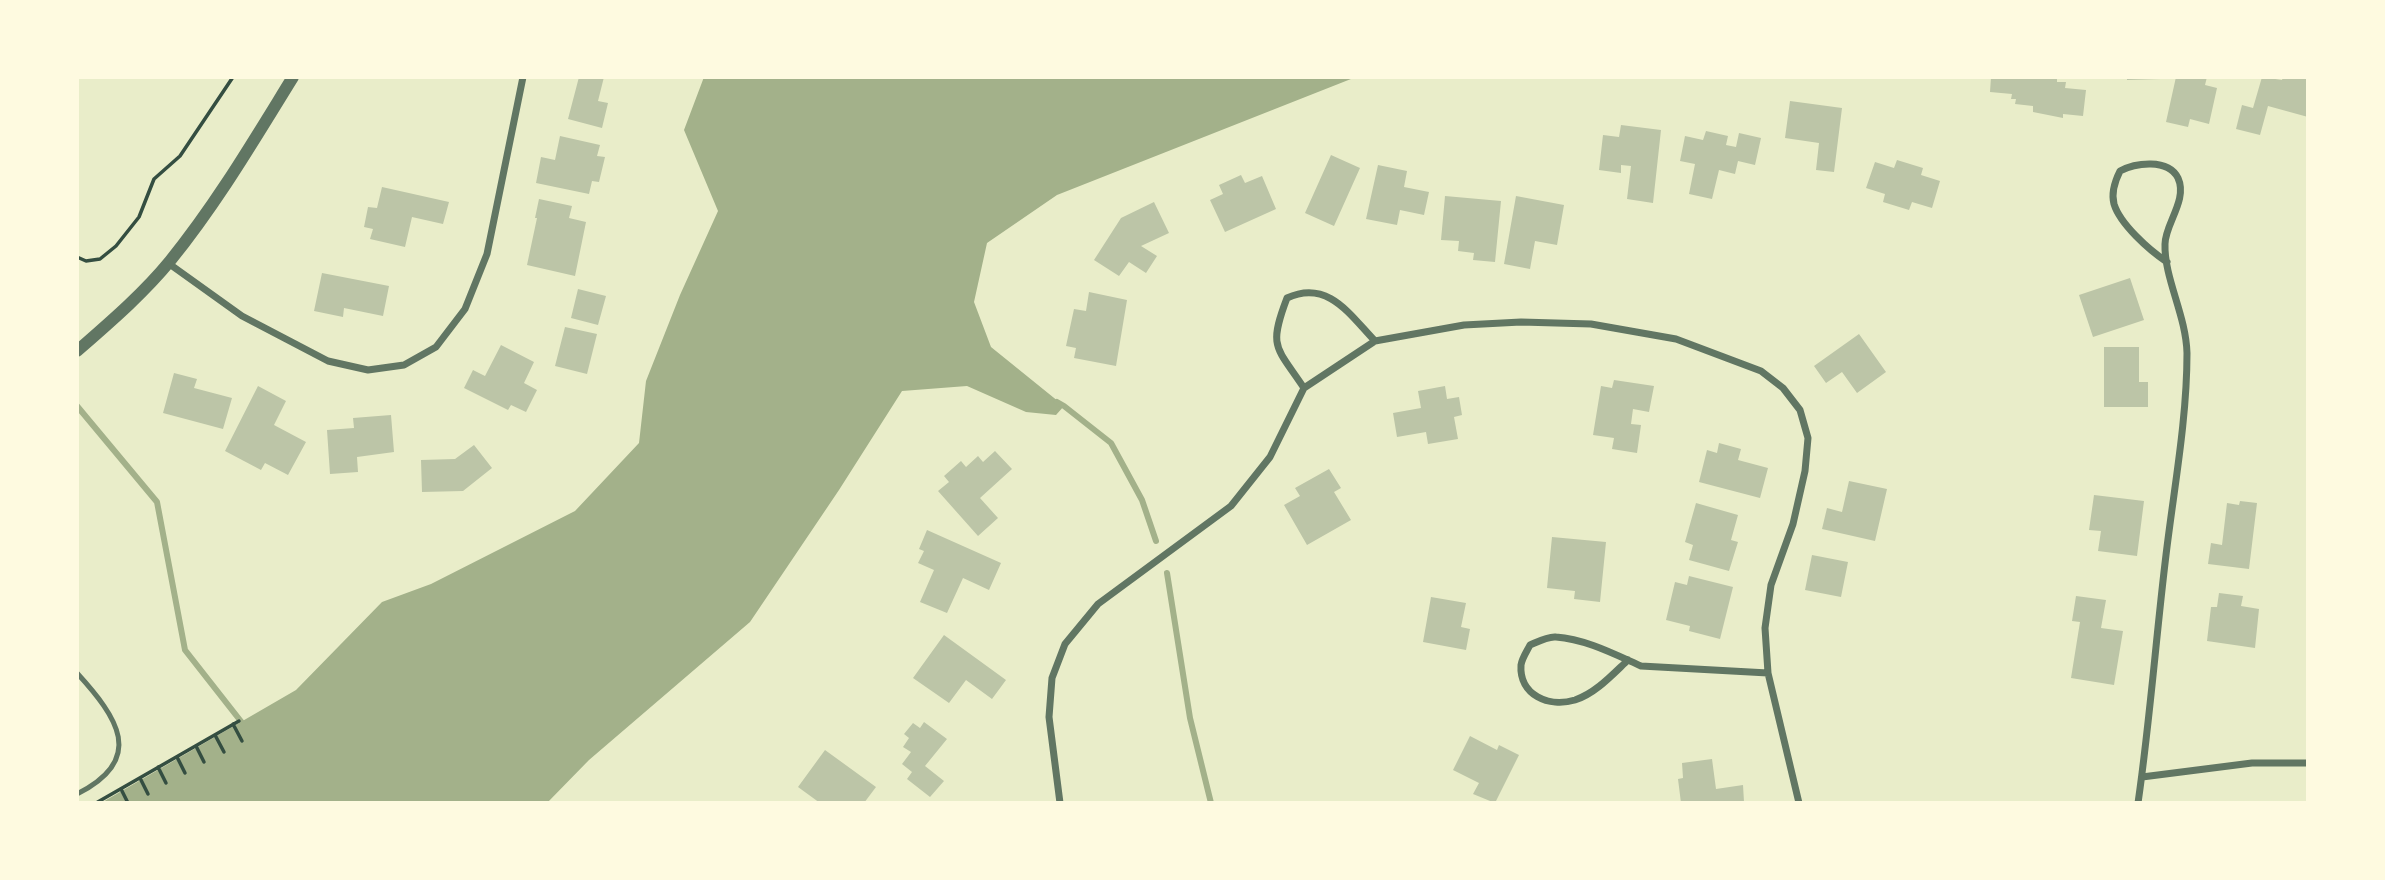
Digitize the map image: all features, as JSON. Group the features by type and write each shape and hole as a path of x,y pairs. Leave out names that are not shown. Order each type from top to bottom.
{"street":[{"path":"77,351 109,323 168,263 222,193 293,77"},
{"path":"168,263 242,316 328,361 368,370 404,365 436,347 465,309 487,254 523,77"},
{"path":"2138,803 2182,423 2187,352 2182,313 2164,242 2175,214 2179,193 2178,178 2161,166 2139,163 2131,165 2120,171 2116,179 2113,202 2136,235 2152,252 2167,262"},
{"path":"1304,388 1277,348 1275,332 1287,298 1300,292 1325,295 1339,302 1375,341"},
{"path":"1060,803 1049,717 1052,678 1065,644 1098,604 1231,506 1270,457 1304,388 1375,341 1464,325 1521,322 1591,324 1676,339 1761,370 1783,388 1800,410 1808,438 1805,471 1793,524 1771,585 1765,628 1768,673 1799,803"},
{"path":"1628,660 1597,688 1575,699 1553,702 1536,698 1523,683 1521,663 1530,645 1553,636 1589,644 1628,660 1641,666 1768,673"},
{"path":"2142,777 2252,764 2308,763"}],"lane":[{"path":"77,673 103,702 116,725 118,745 114,766 93,786 77,794"}],"path":[{"path":"77,257 86,261 100,259 116,246 139,217 154,179 180,156 233,77"},
{"path":"96,803 239,721"},
{"path":"233,724 242,741"},
{"path":"215,735 224,752"},
{"path":"196,746 204,762"},
{"path":"177,757 185,773"},
{"path":"158,767 166,783"},
{"path":"140,778 148,794"},
{"path":"121,789 128,803"}],"shaded area":[{"path":"704,77 1356,77 1057,195 987,243 974,302 991,347 1064,406 1056,415 1026,412 967,386 902,391 750,622 589,760 547,803 101,803 296,690 382,602 431,584 575,511 639,443 646,381 680,295 718,211 684,130"}],"building":[{"path":"579,77 604,77 598,101 608,103 602,128 568,119"},
{"path":"1991,77 2057,77 2057,82 2066,82 2065,88 2086,90 2083,116 2063,114 2063,118 2033,112 2033,106 2015,104 2016,99 2011,99 2012,94 1990,92"},
{"path":"2127,77 2161,77 2161,79 2127,80"},
{"path":"2176,77 2207,77 2205,85 2217,88 2209,124 2190,119 2188,127 2166,122"},
{"path":"2262,77 2282,80 2283,77 2308,77 2308,117 2268,106 2260,135 2236,129 2242,105 2253,108"},
{"path":"1790,101 1842,108 1834,172 1816,170 1819,143 1785,138"},
{"path":"1621,125 1661,130 1653,203 1627,199 1631,166 1621,165 1621,173 1599,170 1603,135 1619,137"},
{"path":"1706,131 1728,136 1726,145 1736,147 1739,133 1761,138 1755,165 1738,161 1735,174 1719,170 1712,199 1689,194 1695,164 1680,161 1685,136 1703,140"},
{"path":"560,136 600,145 597,156 605,157 599,182 592,181 589,194 536,183 541,157 555,160"},
{"path":"1331,155 1360,168 1334,226 1305,213"},
{"path":"1897,160 1923,168 1921,175 1940,181 1932,208 1912,202 1909,210 1883,202 1885,194 1866,188 1875,162 1894,168"},
{"path":"1378,165 1407,171 1404,187 1429,192 1424,215 1400,210 1397,225 1366,219"},
{"path":"1241,175 1245,183 1262,176 1276,209 1225,232 1210,200 1223,194 1219,185"},
{"path":"382,187 449,202 443,224 412,217 405,247 370,239 373,229 364,227 368,207 377,208"},
{"path":"1445,196 1501,201 1495,262 1473,260 1474,253 1458,251 1459,241 1441,240"},
{"path":"1516,196 1564,205 1557,245 1535,241 1530,269 1504,264"},
{"path":"539,199 572,206 569,218 586,222 575,276 527,265"},
{"path":"1154,202 1169,233 1141,246 1157,256 1146,273 1129,262 1119,276 1094,260 1121,218"},
{"path":"322,273 389,286 383,316 344,308 343,317 314,311"},
{"path":"2130,278 2144,320 2093,337 2079,295"},
{"path":"578,289 606,296 598,325 571,318"},
{"path":"1089,292 1127,300 1116,366 1074,358 1076,348 1066,346 1074,309 1086,311"},
{"path":"565,327 597,334 587,374 555,366"},
{"path":"1859,334 1886,372 1857,393 1842,372 1826,383 1814,366"},
{"path":"501,345 534,362 524,383 537,390 526,412 511,405 508,410 464,388 473,370 485,376"},
{"path":"2104,347 2139,347 2139,382 2148,382 2148,407 2104,407"},
{"path":"174,373 197,379 194,388 232,398 223,429 163,413"},
{"path":"1614,380 1654,386 1649,412 1633,409 1631,424 1641,425 1637,453 1612,449 1614,438 1593,435 1601,386 1612,388"},
{"path":"258,386 286,401 274,425 306,442 288,475 265,463 261,470 225,451"},
{"path":"1445,386 1447,399 1459,397 1462,415 1454,417 1458,439 1428,444 1426,432 1397,437 1393,413 1421,408 1418,391"},
{"path":"391,415 394,452 357,457 358,472 330,474 327,430 354,428 353,418"},
{"path":"1719,443 1741,449 1738,460 1768,468 1760,498 1699,482 1707,450 1717,453"},
{"path":"474,445 492,468 463,491 422,492 421,460 455,459"},
{"path":"995,451 1012,469 980,498 998,518 978,536 938,491 949,482 944,476 961,461 966,467 978,456 983,462"},
{"path":"1329,469 1341,488 1334,492 1351,520 1307,545 1284,505 1300,496 1295,488"},
{"path":"1849,481 1887,489 1875,541 1822,529 1827,508 1842,512"},
{"path":"2094,495 2144,501 2137,556 2098,551 2101,531 2089,530"},
{"path":"2240,501 2257,503 2249,569 2208,564 2211,543 2222,545 2227,503 2239,505"},
{"path":"1696,503 1738,515 1731,540 1738,542 1729,571 1689,560 1693,545 1685,542"},
{"path":"927,530 1001,563 989,590 963,578 947,613 920,602 934,570 918,563 924,551 919,549"},
{"path":"1552,537 1606,542 1600,602 1574,599 1575,591 1547,588"},
{"path":"1812,555 1848,562 1841,597 1805,590"},
{"path":"1689,576 1733,587 1720,639 1689,631 1690,626 1666,620 1675,582 1687,585"},
{"path":"2219,593 2243,596 2241,606 2259,609 2255,648 2207,641 2211,607 2217,607"},
{"path":"2076,596 2106,600 2101,628 2123,631 2114,685 2071,678 2080,622 2072,621"},
{"path":"1431,597 1466,603 1461,627 1470,629 1466,650 1423,642"},
{"path":"944,635 1006,680 992,699 966,680 949,703 913,678"},
{"path":"924,722 947,739 925,766 944,781 930,797 907,779 912,772 902,764 911,752 903,747 909,738 904,734 913,723 920,728"},
{"path":"1470,736 1497,750 1499,745 1519,755 1495,803 1473,794 1479,783 1453,770"},
{"path":"825,750 876,787 864,803 820,803 798,787"},
{"path":"1712,759 1716,789 1743,785 1744,802 1681,803 1678,779 1683,778 1682,763"}],"waterway":[{"path":"1057,402 1111,443 1142,500 1156,541"},
{"path":"77,406 157,502 185,650 243,724"},
{"path":"1167,573 1190,718 1211,803"}]}
